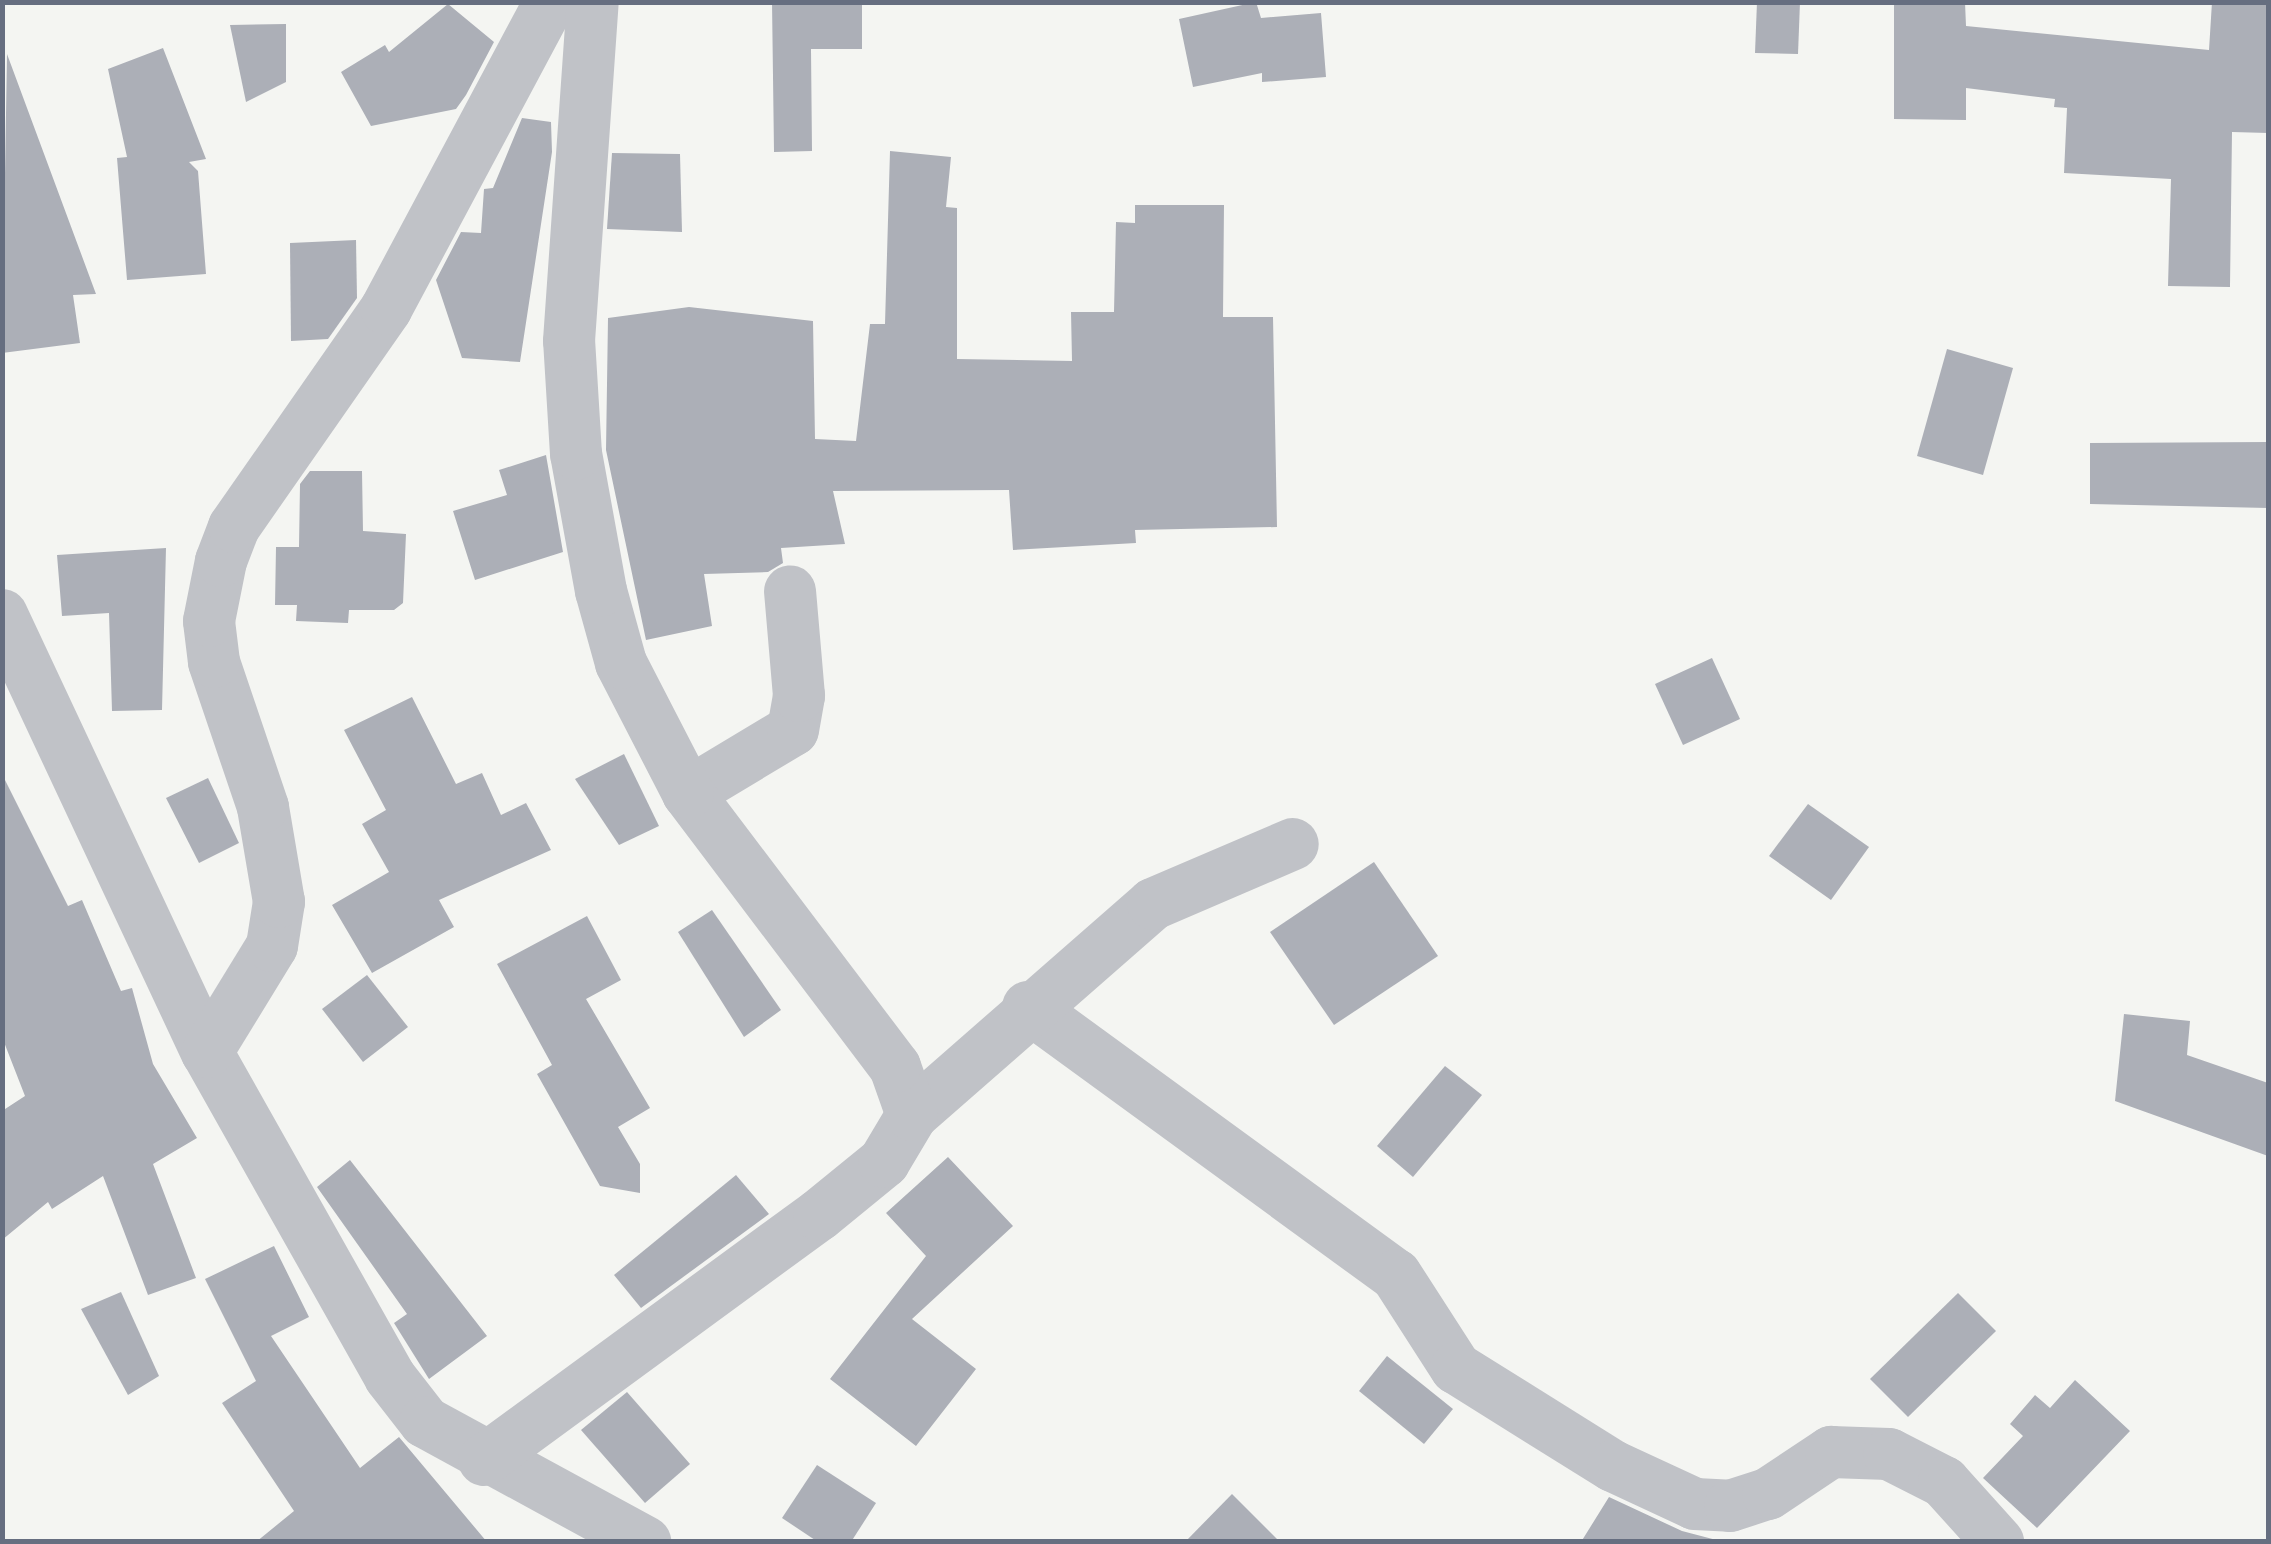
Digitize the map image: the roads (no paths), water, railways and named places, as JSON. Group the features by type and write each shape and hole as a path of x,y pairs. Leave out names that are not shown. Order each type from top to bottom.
{"street":[{"path":"207,1052 272,946 279,902 263,808 214,662 210,621 221,561 234,527 386,309 550,2"},
{"path":"593,2 571,294 576,454 621,664 688,792 895,1067 912,1115"},
{"path":"688,792 792,730 799,696 790,590"},
{"path":"2,616 207,1052 390,1377 424,1422 484,1460 645,1542"},
{"path":"484,1460 819,1216 884,1162 912,1115 1028,1007 1153,904 1293,844"},
{"path":"1028,1007 1396,1275 1456,1368 1613,1466 1695,1504 1730,1506 1768,1494 1831,1452 1889,1454 1944,1482 1998,1542"}]}
